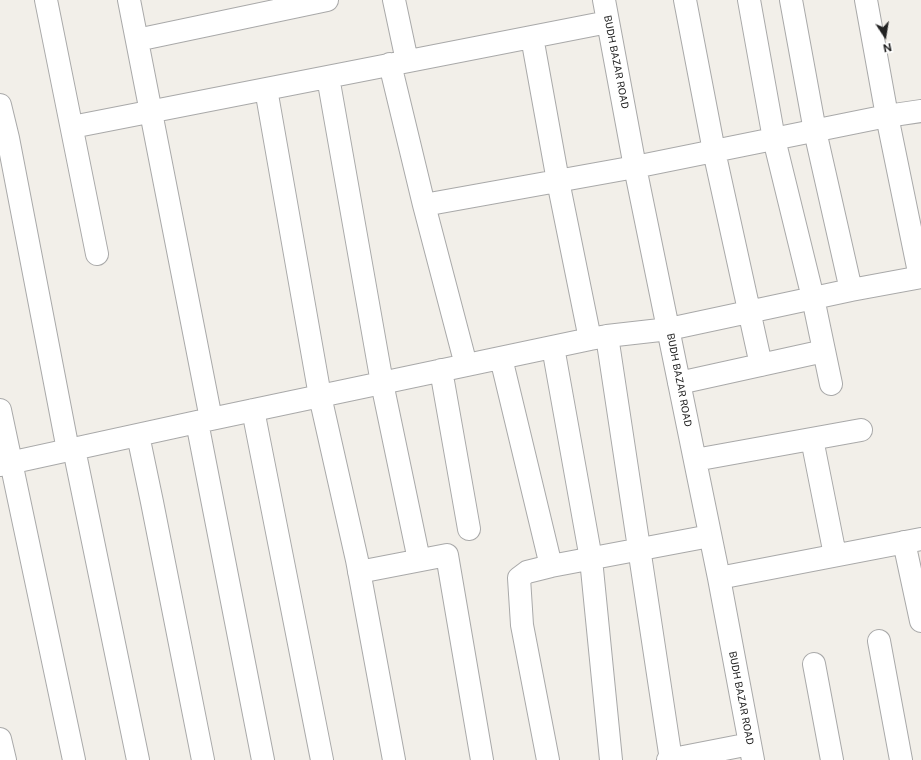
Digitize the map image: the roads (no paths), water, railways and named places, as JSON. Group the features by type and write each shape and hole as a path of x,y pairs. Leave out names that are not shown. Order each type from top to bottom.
{"street":[{"path":"46,0 97,254"},
{"path":"129,0 151,112 263,760"},
{"path":"137,40 327,0"},
{"path":"394,0 399,63 424,205 466,365"},
{"name":"BUDH BAZAR ROAD","path":"604,0 668,329 719,578 751,752"},
{"path":"685,0 714,151 761,365"},
{"path":"750,0 774,139 813,298 831,384"},
{"path":"791,0 815,131 850,290"},
{"path":"6,464 204,420 599,337 668,329 850,290 921,277 887,116 866,0"},
{"path":"72,127 608,22"},
{"path":"532,37 558,181 599,337 640,550 670,760 751,752"},
{"path":"328,77 382,383 419,560"},
{"path":"266,89 320,396 360,572 394,760"},
{"path":"0,104 4,139 138,760"},
{"path":"424,205 636,167 887,116 921,111"},
{"path":"553,347 590,559 611,760"},
{"path":"679,383 824,351"},
{"path":"501,358 550,566"},
{"path":"441,370 469,529"},
{"path":"0,410 6,464 74,760"},
{"path":"253,410 322,760"},
{"path":"695,460 861,430"},
{"path":"138,435 203,760"},
{"path":"812,439 836,556"},
{"path":"548,760 522,625 519,578 527,572 550,566 710,536"},
{"path":"719,578 913,540 921,621"},
{"path":"360,572 447,555 482,760"},
{"path":"879,641 902,760"},
{"path":"814,664 832,760"},
{"path":"0,739 5,760"}]}
